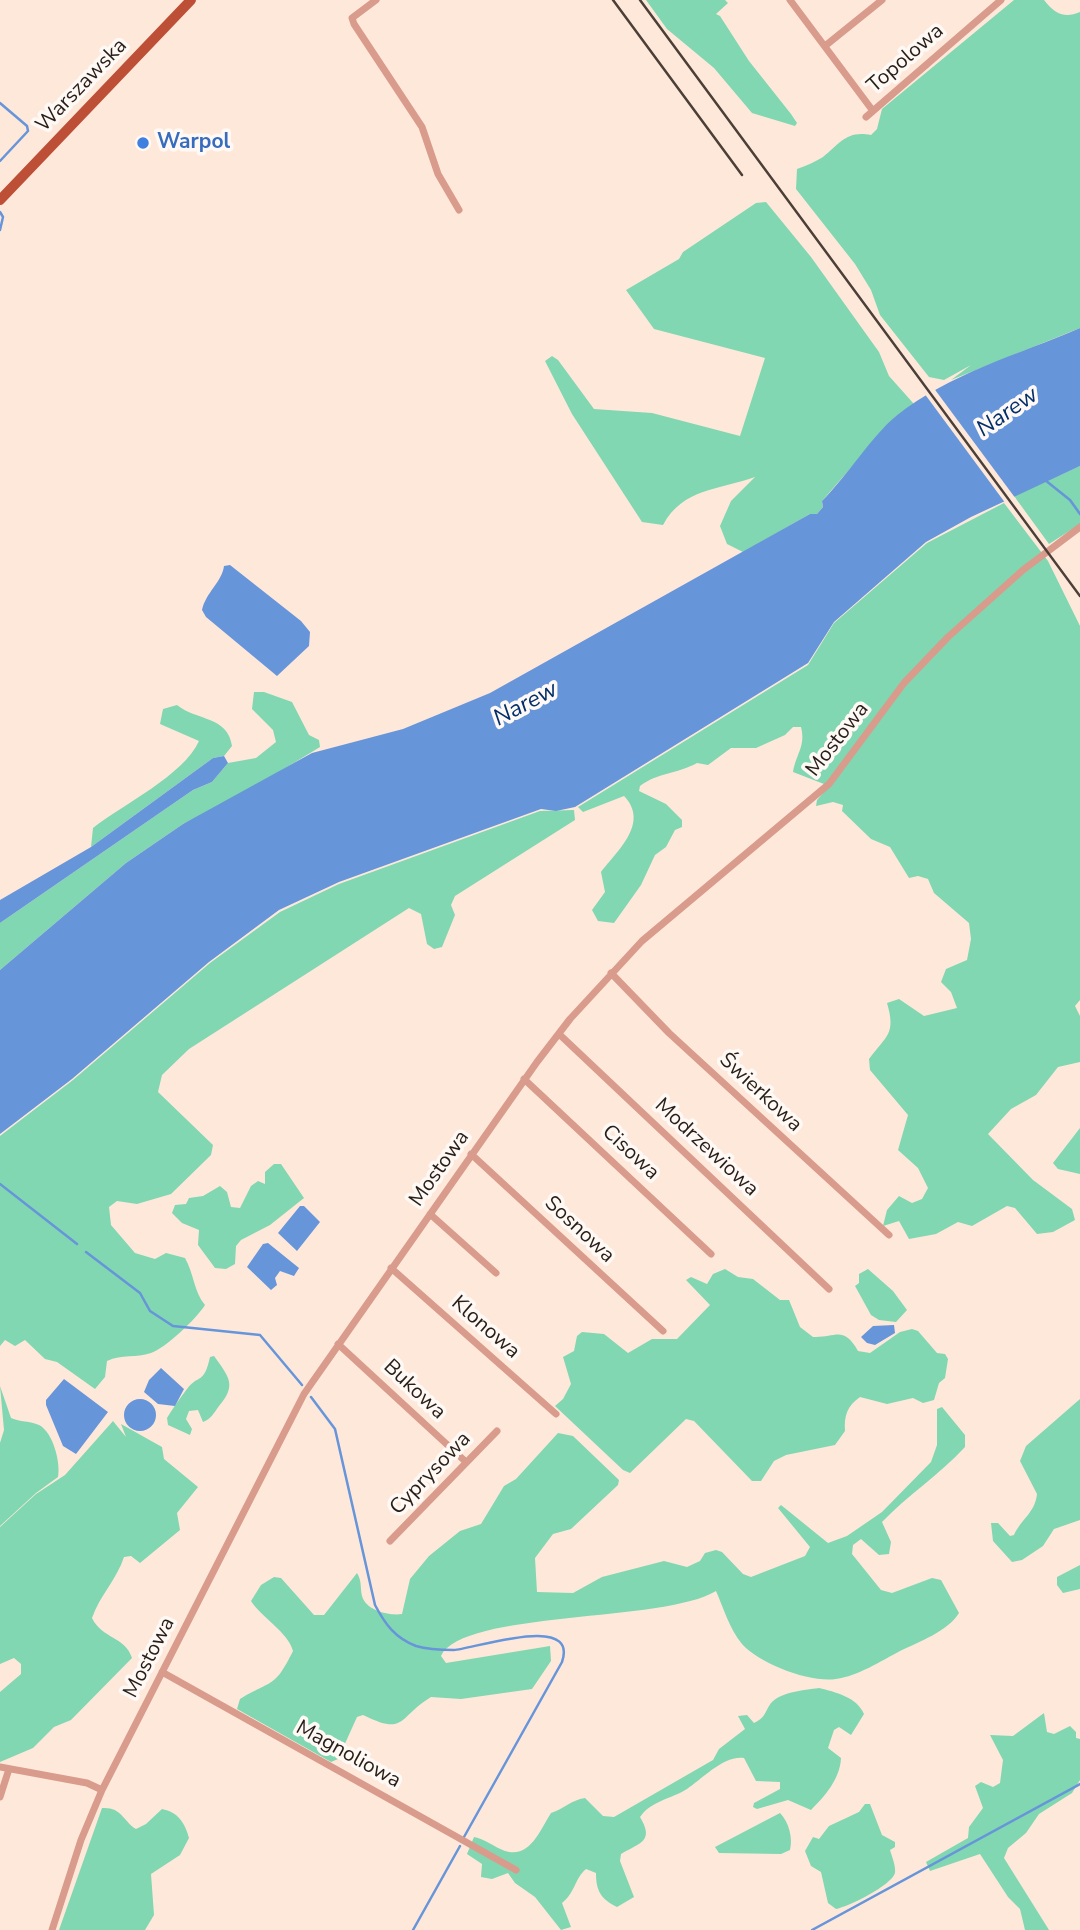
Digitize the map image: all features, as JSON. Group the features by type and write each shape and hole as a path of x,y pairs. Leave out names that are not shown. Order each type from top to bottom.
{"main road":[{"name":"Warszawska","path":"0,200 191,0"}],"street":[{"path":"376,0 352,18 354,24 422,127 438,174 459,210"},
{"path":"790,0 873,111"},
{"path":"825,46 882,0"},
{"name":"Topolowa","path":"866,117 1001,0"},
{"name":"Mostowa","path":"52,1930 73,1863 102,1790 304,1395 524,1079 611,973 678,909 829,784 917,667 1036,560 1080,527"},
{"name":"Świerkowa","path":"611,973 669,1033 888,1235"},
{"name":"Modrzewiowa","path":"559,1034 829,1289"},
{"name":"Cisowa","path":"524,1079 711,1254"},
{"name":"Sosnowa","path":"471,1154 663,1331"},
{"path":"430,1214 496,1273"},
{"name":"Klonowa","path":"391,1268 556,1413"},
{"name":"Bukowa","path":"338,1344 466,1462"},
{"name":"Cyprysowa","path":"390,1541 497,1431"},
{"name":"Magnoliowa","path":"162,1672 516,1870"},
{"path":"0,1797 4,1768 87,1783 102,1790"}],"green space":[{"path":"646,0 725,0 728,3 716,14 791,114 797,123 795,126 752,113 714,68 667,29"},
{"path":"1014,0 1044,0 1064,15 1080,12 1080,328 951,380 971,365 944,380 929,377 880,315 871,290 855,264 796,189 797,169 823,157 850,136 871,135 877,129 882,109"},
{"path":"766,202 811,257 879,352 889,376 914,404 895,417 822,501 823,507 817,514 810,514 743,552 727,544 720,526 731,501 755,477 691,497 671,513 663,525 642,522 572,414 545,361 552,356 558,360 594,409 652,413 740,436 765,358 654,329 626,290 679,259 683,252 756,203"},
{"path":"1080,466 1080,529 1074,528 1049,544 1014,496"},
{"path":"1004,503 1048,561 1080,626 1080,1000 1075,1006 1080,1016 1080,1062 1058,1067 1036,1095 1011,1109 988,1134 1033,1180 1072,1209 1075,1220 1053,1232 1037,1234 1015,1208 1007,1206 972,1226 958,1222 936,1234 909,1239 899,1221 883,1226 887,1210 899,1196 912,1203 922,1199 928,1188 918,1168 898,1150 908,1115 870,1070 869,1059 890,1028 887,1003 899,999 924,1016 957,1008 951,992 941,982 946,969 967,960 971,939 969,923 934,893 928,879 918,876 909,878 890,847 871,839 842,811 843,805 833,802 816,806 817,800 825,791 824,784 793,772 801,745 801,727 793,727 785,735 756,748 731,748 708,765 697,763 654,778 640,786 639,791 666,804 682,820 682,827 675,830 666,847 655,855 641,885 614,923 598,921 592,910 605,892 601,872 622,846 632,826 634,816 631,806 624,796 583,812 578,807 808,665 834,623 927,543"},
{"path":"254,692 264,692 292,702 309,735 319,740 320,747 236,798 183,824 126,863 0,970 0,923 193,790 212,782 228,763 256,758 276,742 273,730 252,709"},
{"path":"177,705 225,729 232,746 224,756 213,758 91,847 93,828 167,777 191,754 199,741 160,724 163,709"},
{"path":"574,810 575,820 455,896 451,905 455,915 442,947 434,949 427,944 421,914 409,908 189,1049 162,1075 158,1092 213,1145 211,1155 171,1194 137,1204 117,1201 109,1207 111,1225 135,1253 155,1259 166,1253 185,1258 205,1305 181,1332 151,1353 107,1361 105,1377 95,1389 57,1362 45,1359 25,1340 15,1346 5,1340 0,1346 0,1136 73,1080 210,963 280,912 339,884 540,811"},
{"path":"1080,1128 1080,1174 1058,1169 1053,1163"},
{"path":"274,1164 281,1164 304,1198 270,1225 241,1240 236,1246 235,1264 226,1269 215,1268 198,1245 199,1230 182,1223 172,1213 175,1205 186,1204 189,1198 203,1196 220,1186 227,1192 231,1207 240,1208 251,1186 258,1181 265,1184 265,1172"},
{"path":"725,1269 738,1277 753,1279 780,1300 789,1300 800,1327 813,1337 843,1335 858,1351 870,1353 900,1332 912,1329 918,1331 937,1353 945,1354 948,1359 945,1378 939,1383 934,1400 923,1403 913,1398 887,1404 860,1397 849,1408 845,1431 835,1445 786,1455 774,1461 761,1481 752,1481 694,1421 686,1419 630,1473 623,1470 555,1406 563,1399 571,1384 563,1357 574,1351 577,1336 582,1332 604,1334 628,1353 652,1339 677,1339 710,1305 686,1280 691,1277 707,1284 713,1274"},
{"path":"868,1269 893,1291 907,1310 896,1322 879,1320 871,1315 855,1286 859,1283 859,1274"},
{"path":"214,1356 229,1381 225,1399 203,1422 198,1410 189,1411 186,1419 192,1429 190,1435 168,1425 167,1418 174,1407 191,1384 203,1375 210,1357"},
{"path":"0,1386 11,1418 39,1425 48,1434 55,1448 59,1471 58,1477 0,1526 0,1443 4,1430"},
{"path":"1080,1399 1080,1520 1054,1529 1043,1546 1022,1560 1012,1562 993,1541 991,1523 998,1523 1010,1536 1014,1535 1034,1506 1037,1494 1020,1461 1026,1446"},
{"path":"942,1407 965,1435 965,1447 882,1522 891,1542 889,1554 879,1555 861,1539 853,1545 852,1554 881,1590 892,1593 932,1578 941,1580 959,1613 948,1625 932,1635 861,1671 836,1679 825,1679 800,1675 773,1665 742,1644 730,1625 716,1591 690,1601 654,1608 524,1624 486,1631 457,1641 441,1656 446,1663 550,1646 551,1661 532,1689 461,1699 431,1697 394,1724 363,1715 357,1717 338,1759 331,1762 237,1709 240,1699 277,1678 293,1651 286,1638 251,1601 261,1585 274,1577 281,1578 314,1615 324,1615 357,1573 362,1596 368,1605 385,1613 402,1614 410,1579 429,1556 460,1531 481,1524 504,1486 516,1479 558,1433 573,1436 619,1480 618,1485 571,1529 553,1534 535,1558 537,1592 573,1593 602,1577 664,1561 687,1567 700,1561 705,1553 716,1550 722,1552 743,1574 751,1577 805,1556 810,1547 778,1508 781,1505 828,1543 847,1536 882,1512 931,1462 937,1445 937,1409"},
{"path":"113,1421 126,1437 121,1424 162,1447 164,1459 198,1487 177,1513 180,1530 140,1563 131,1556 124,1557 92,1618 101,1630 124,1645 132,1658 71,1720 54,1727 33,1748 0,1762 0,1692 21,1674 21,1664 14,1658 0,1664 0,1527 36,1494 65,1475"},
{"path":"1080,1565 1080,1589 1063,1593 1057,1585 1057,1577"},
{"path":"819,1688 851,1699 864,1714 851,1735 839,1727 834,1730 828,1748 841,1758 840,1766 831,1787 816,1805 811,1810 788,1800 757,1809 753,1807 754,1803 780,1789 780,1782 756,1781 744,1758 721,1764 687,1789 650,1807 640,1817 646,1832 645,1837 639,1844 621,1854 620,1861 634,1897 617,1907 600,1894 596,1873 586,1869 562,1903 571,1927 561,1930 535,1897 515,1883 508,1873 492,1879 481,1877 482,1864 467,1854 474,1837 505,1851 521,1851 538,1835 551,1813 580,1799 585,1798 603,1816 614,1817 713,1760 719,1749 745,1729 738,1716 747,1715 754,1723 762,1718 778,1698 791,1692"},
{"path":"1044,1713 1047,1732 1054,1734 1070,1726 1076,1732 1076,1738 1080,1739 1080,1780 1072,1793 1039,1814 1026,1833 1008,1848 1004,1858 1049,1930 1025,1930 1020,1909 1008,1897 980,1854 930,1871 926,1862 968,1838 969,1827 983,1808 975,1786 981,1782 993,1787 1000,1783 1003,1760 990,1735 1013,1736"},
{"path":"865,1804 870,1804 882,1835 895,1842 895,1847 890,1850 895,1873 878,1889 836,1909 828,1903 821,1872 811,1866 805,1851 813,1837 819,1839 829,1826 859,1812"},
{"path":"102,1808 118,1812 136,1829 146,1824 162,1809 168,1810 180,1819 189,1838 180,1855 151,1874 154,1915 145,1930 59,1930"},
{"path":"780,1813 790,1830 790,1850 781,1854 719,1853 715,1847"}],"water":[{"name":"Narew","path":"1080,328 1080,466 971,517 926,542 834,622 808,663 575,807 556,811 541,809 339,882 279,910 209,962 72,1079 0,1134 0,970 126,863 183,824 312,753 403,729 490,693 810,514 817,514 823,507 822,501 878,434 896,416 917,401 962,376"},
{"path":"230,565 301,621 310,632 309,646 277,676 206,617 202,610 224,566"},
{"path":"224,756 228,763 212,782 193,790 0,923 0,900 91,847 213,758"},
{"path":"300,1206 304,1206 320,1222 297,1251 278,1233"},
{"path":"268,1243 299,1268 294,1276 280,1271 275,1278 277,1285 271,1290 247,1267 263,1244"},
{"path":"894,1325 895,1333 875,1345 867,1343 861,1337 873,1326"},
{"path":"161,1368 184,1389 175,1406 158,1404 144,1392 149,1380"},
{"path":"64,1379 108,1412 76,1454 63,1446 46,1405 46,1400"},
{"path":"140,1399 151,1404 156,1415 151,1426 140,1431 129,1426 124,1415 129,1404"}],"pier":[{"path":"933,387 1016,499 1006,504 924,393"}],"waterway":[{"path":"0,103 27,126 28,131 0,161"},
{"path":"0,212 3,217 0,230"},
{"path":"1045,480 1070,500 1080,514"},
{"path":"0,1184 77,1244"},
{"path":"86,1252 140,1293 150,1311 173,1326 260,1335 302,1385"},
{"path":"311,1397 335,1429 375,1605 391,1630 409,1643 435,1649 454,1650 501,1640 540,1636 555,1639 563,1647 562,1662 464,1837"},
{"path":"812,1930 1080,1784"},
{"path":"413,1930 460,1846"}],"railway":[{"path":"613,0 742,175"},
{"path":"640,0 1080,596"}],"place":[{"name":"Warpol","path":"143,143"}]}
